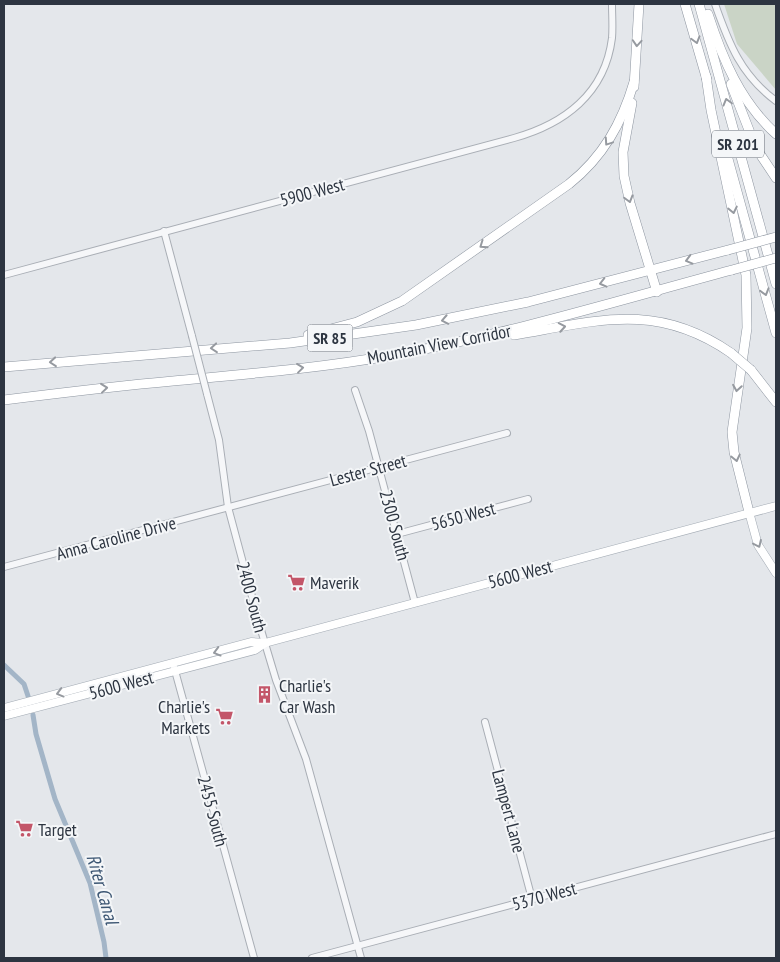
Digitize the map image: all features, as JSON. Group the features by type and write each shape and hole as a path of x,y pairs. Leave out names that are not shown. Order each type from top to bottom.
{"highway":[{"path":"639,4 634,82 623,152 624,176 630,203 657,292"},
{"name":"SR 201","path":"685,4 776,333"},
{"name":"SR 201","path":"699,4 776,284"},
{"path":"704,4 732,86 756,148 776,178"},
{"path":"718,44 728,70 746,100 756,114 776,134"},
{"path":"706,76 711,110 746,275 747,328 732,432 734,452 748,512"},
{"path":"234,347 307,335 345,326 380,312 418,291 569,184 584,171 598,156 614,133 634,82"},
{"name":"Mountain View Corridor","path":"4,367 290,343 416,325 528,302 776,237"},
{"name":"Mountain View Corridor","path":"4,400 252,374 393,355 526,326 657,292 776,258"},
{"path":"393,355 420,352 600,320 626,318 662,322 688,329 715,342 731,353 751,370 776,402"}],"main road":[{"name":"5600 West","path":"4,716 174,667 252,642 265,643 776,506"},
{"path":"748,512 758,545 776,573"},
{"name":"5600 West","path":"4,708 174,667"}],"street":[{"name":"5900 West","path":"4,274 540,130 559,120 577,106 586,97 600,76 611,44 612,4"},
{"path":"716,4 724,31 738,61 757,84 776,101"},
{"name":"2400 South","path":"164,231 219,440 228,507 276,680 306,759 361,958"},
{"name":"2300 South","path":"354,390 379,467 415,602"},
{"name":"Lester Street","path":"228,507 507,433"},
{"name":"5650 West","path":"397,534 528,499"},
{"name":"Anna Caroline Drive","path":"4,567 228,507"},
{"name":"2455 South","path":"174,667 254,958"},
{"name":"Lampert Lane","path":"485,722 532,899"},
{"name":"5370 West","path":"312,958 776,834"}],"green space":[{"path":"724,4 776,4 776,90 737,44"}],"waterway":[{"name":"Riter Canal","path":"4,665 24,684 28,696"},
{"name":"Riter Canal","path":"33,715 36,734 55,799 90,883 106,958"}],"place":[{"name":"Maverik","path":"296,582"},
{"name":"Charlie's Car Wash","path":"265,695"},
{"name":"Charlie's Markets","path":"224,716"},
{"name":"Target","path":"24,829"}]}
